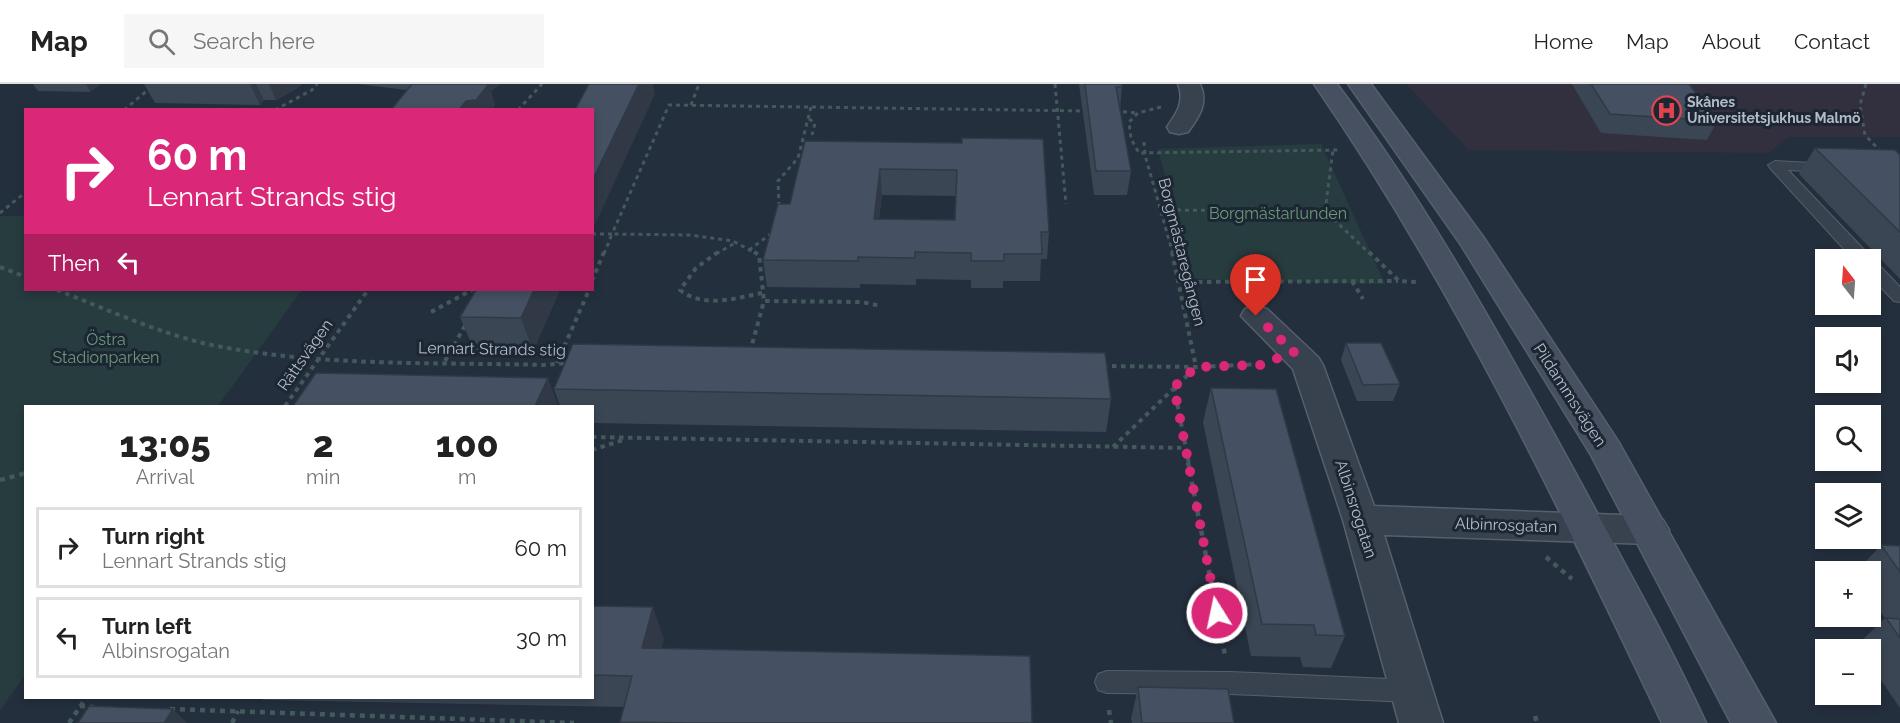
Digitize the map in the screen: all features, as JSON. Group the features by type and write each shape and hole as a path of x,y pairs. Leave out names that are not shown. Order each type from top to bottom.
{"main road":[{"path":"1325,84 1381,162 1498,359 1587,528 1684,723"},
{"name":"Pildammsvägen","path":"1359,84 1474,244 1606,450 1754,723"}],"street":[{"path":"1179,127 1191,112 1193,91 1189,84"},
{"name":"Albinsrogatan","path":"1256,316 1307,365 1361,520 1417,707"},
{"name":"Albinrosgatan","path":"1361,520 1650,530"}],"lane":[{"path":"1846,167 1775,165 1854,249"},
{"path":"1881,277 1900,297"},
{"path":"1107,682 1230,683 1417,707"}],"path":[{"path":"126,108 155,84"},
{"path":"279,108 312,90 317,84"},
{"path":"520,108 542,84"},
{"path":"691,105 699,84"},
{"path":"1055,84 1066,204"},
{"path":"1866,84 1860,105 1865,135 1887,160"},
{"path":"594,276 669,105 1092,111"},
{"path":"1104,111 1138,113 1166,106"},
{"path":"779,213 775,192 777,181 798,159 811,107"},
{"path":"1138,113 1129,122 1131,139 1139,153 1145,155 1346,150"},
{"path":"808,118 815,123 812,135"},
{"name":"Borgmästaregången","path":"1144,142 1145,155 1180,282 1196,367"},
{"path":"1324,211 1333,150"},
{"path":"0,213 24,194"},
{"path":"1161,210 1324,211 1399,281"},
{"path":"749,250 776,227"},
{"path":"594,234 690,235 735,242 759,255 764,301 748,361"},
{"path":"735,242 701,263 683,281 680,290 692,298 705,300 762,293"},
{"path":"0,267 24,276"},
{"path":"1180,282 1399,281 1424,283 1418,273"},
{"path":"1352,281 1363,299"},
{"name":"Lennart Strands stig","path":"60,291 172,333 224,347 319,357 569,363"},
{"name":"Rättsvägen","path":"286,405 367,291"},
{"path":"431,312 470,291"},
{"path":"557,363 589,291"},
{"path":"764,301 862,302 880,306"},
{"path":"445,361 469,320"},
{"path":"1101,366 1260,365 1294,352"},
{"path":"1113,447 1196,367"},
{"path":"1174,387 1230,683"},
{"path":"594,437 1186,448"},
{"path":"594,449 630,439"},
{"path":"0,480 24,474"},
{"path":"1530,526 1547,559 1562,568 1575,581"},
{"path":"69,723 85,699"},
{"path":"81,706 103,707"},
{"path":"159,709 574,723"},
{"path":"232,723 238,711"},
{"path":"1535,716 1537,723"}],"shaded area":[{"name":"Skånes Universitetsjukhus Malmö","path":"1406,84 1900,84 1900,137 1789,137 1768,153 1469,150"}],"green space":[{"name":"Borgmästarlunden","path":"1321,144 1385,284 1193,279 1158,149"},
{"name":"Östra Stadionparken","path":"0,216 24,216 24,291 301,291 219,405 24,405 24,676 0,710"}],"building":[{"path":"412,84 488,84 476,100 466,101 461,108 393,108"},
{"path":"589,84 639,84 594,177 594,108 576,108"},
{"path":"1085,84 1122,84 1122,87 1116,87 1131,171 1096,171"},
{"path":"1591,84 1689,84 1717,121 1610,114"},
{"path":"962,138 1043,139 1049,232 1041,232 1042,254 1004,254 1004,261 971,261 971,253 915,252 915,258 858,257 858,261 763,260 778,204 790,204 805,141 962,143","holes":["880,169 957,170 955,220 874,219"]},
{"path":"1815,148 1895,150 1900,155 1900,232"},
{"path":"475,291 534,291 521,318 460,317"},
{"path":"1346,343 1381,343 1400,384 1363,385"},
{"path":"573,344 1105,353 1111,399 554,389"},
{"path":"316,373 548,378 535,405 294,405"},
{"path":"1211,388 1276,389 1345,636 1316,635 1314,625 1262,624"},
{"path":"1881,545 1900,546 1900,572"},
{"path":"594,606 653,607 642,648 1030,656 1032,723 620,722 632,676 594,675"},
{"path":"1886,618 1900,619 1900,638"},
{"path":"1138,687 1228,689 1234,723 1142,723"},
{"path":"89,706 173,709 164,723 78,723"}],"place":[{"name":"Skånes Universitetsjukhus Malmö","path":"1666,110"}],"route":[{"path":"1217,613 1174,387 1196,367 1260,365 1294,352 1256,316"}]}
